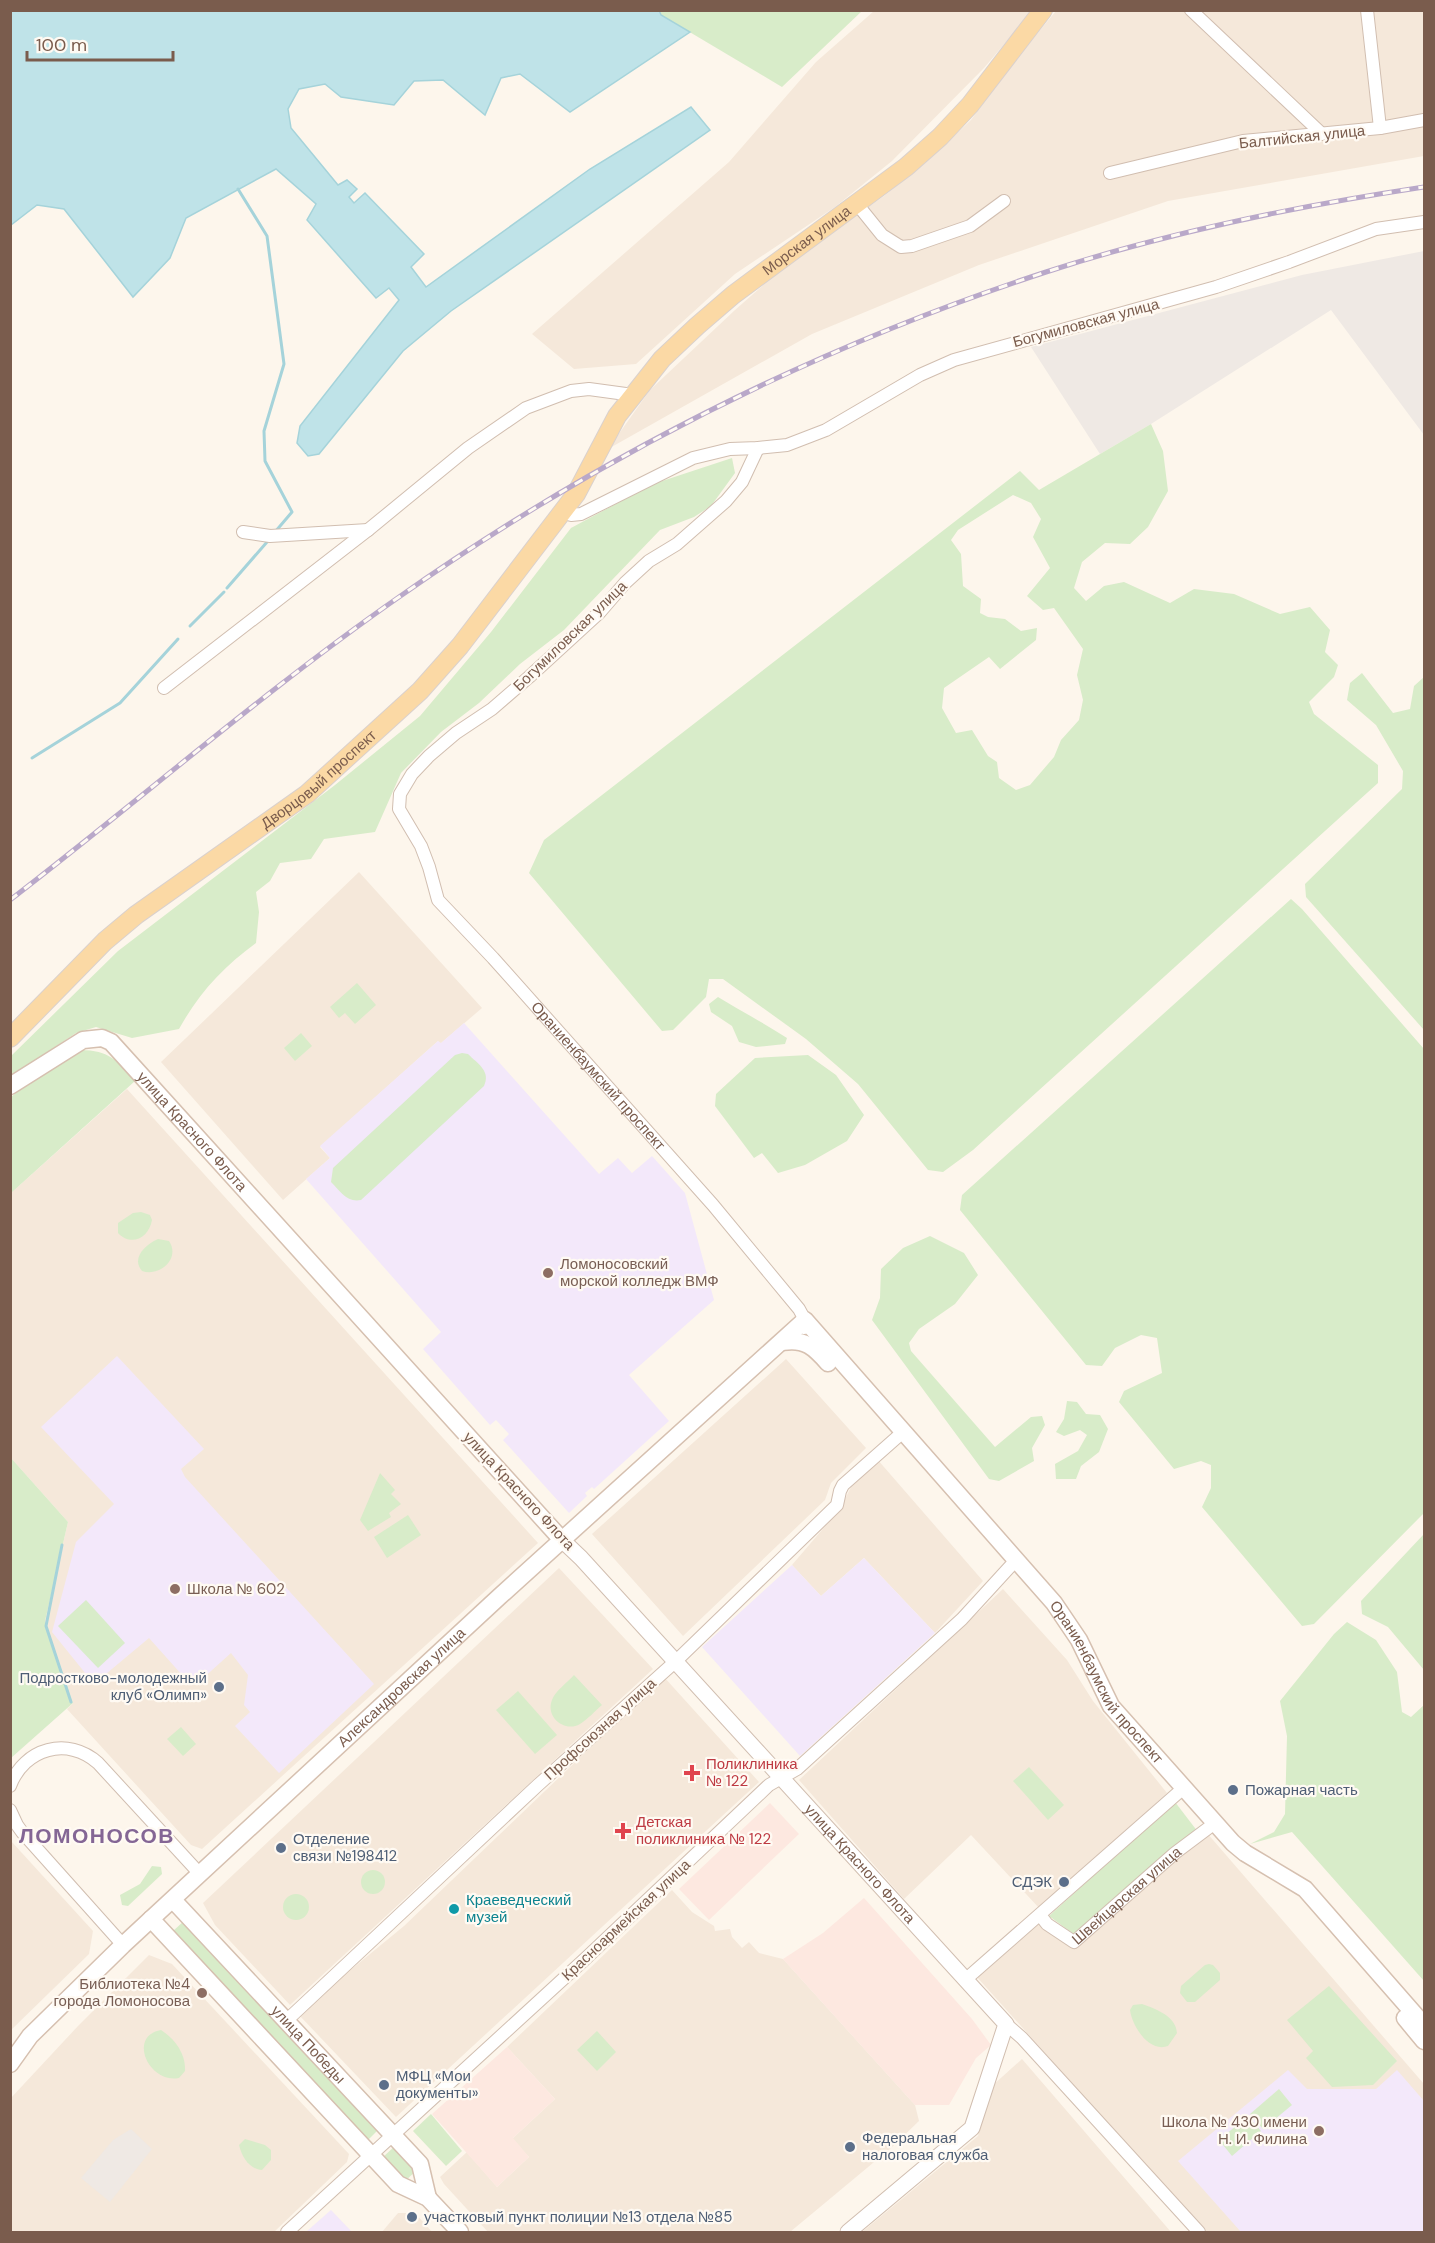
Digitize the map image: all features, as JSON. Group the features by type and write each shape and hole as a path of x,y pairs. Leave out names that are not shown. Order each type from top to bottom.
{"main road":[{"name":"Морская улица","path":"584,478 603,441 633,395 662,359 697,326 759,275 906,167 940,137 970,105 1043,10"},
{"name":"Дворцовый проспект","path":"10,1038 75,971 128,922 307,794 420,691 460,646 563,512 584,478"},
{"name":"улица Красного Флота","path":"10,1086 83,1040 102,1038 111,1042 562,1540"},
{"name":"Александровская улица","path":"10,2064 30,2036 47,2018 123,1945 562,1540 805,1320"},
{"name":"Ораниенбаумский проспект","path":"805,1320 899,1435 1012,1564 1066,1638 1098,1700 1179,1792 1212,1825 1245,1853 1305,1889 1425,2025"},
{"name":"Ораниенбаумский проспект","path":"801,1341 815,1349 899,1435"},
{"path":"783,1342 801,1341"},
{"name":"Ораниенбаумский проспект","path":"1012,1564 1054,1603 1071,1628 1111,1706 1239,1858 1274,1880 1305,1905 1425,2041"},
{"name":"улица Победы","path":"172,1900 420,2164 428,2198"},
{"name":"улица Победы","path":"151,1919 398,2184 428,2198 460,2232"},
{"path":"398,2184 405,2186 414,2182 418,2177 420,2164"}],"street":[{"path":"1191,10 1322,134"},
{"path":"1367,10 1380,128"},
{"name":"Балтийская улица","path":"1110,173 1243,141 1380,128 1425,120"},
{"path":"857,204 882,236 901,247 912,246 970,226 1004,201"},
{"name":"Богумиловская улица","path":"563,512 571,515 581,514 693,458 730,448 787,445 826,430 920,375 954,360 1216,287 1376,230 1425,222"},
{"path":"164,688 368,530 468,448 526,408 571,391 589,389 633,395"},
{"name":"Богумиловская улица","path":"409,825 399,809 400,794 412,774 456,733 492,709 529,677 600,612 641,569 677,544 726,501 742,482 758,448"},
{"path":"243,532 270,536 300,536 368,530"},
{"name":"Ораниенбаумский проспект","path":"409,825 429,867 438,900 493,958 712,1205 799,1309 805,1320"},
{"path":"801,1341 805,1320"},
{"name":"Профсоюзная улица","path":"286,2021 538,1785 676,1661 837,1505 843,1485 899,1435"},
{"name":"улица Красного Флота","path":"562,1540 581,1557 1006,2024"},
{"name":"Красноармейская улица","path":"287,2232 620,1926 769,1785 797,1768 962,1619 1012,1564"},
{"path":"10,1786 18,1771 35,1754 46,1750 66,1748 86,1754 98,1763 200,1874"},
{"path":"965,1980 1179,1792"},
{"path":"10,1810 22,1832 123,1945"},
{"name":"Швейцарская улица","path":"1040,1915 1047,1924 1074,1942 1175,1852 1212,1825"},
{"path":"848,2232 972,2128 1006,2024 1022,2038 1199,2232"}],"shaded area":[{"path":"874,11 1032,11 984,68 892,161 835,207 735,274 636,364 574,369 532,334 729,162 816,62"},
{"path":"1056,11 1424,11 1424,156 1168,201 979,265 812,334 608,449 650,390 735,310 786,265 884,196 924,164 971,120 1006,71"},
{"path":"1424,251 1424,435 1331,310 1100,454 1031,347 1302,275"},
{"path":"359,872 482,1008 440,1044 438,1041 320,1147 330,1158 283,1200 161,1062"},
{"name":"Ломоносовский морской колледж ВМФ","path":"464,1023 599,1174 618,1158 632,1173 652,1156 685,1193 714,1300 629,1375 669,1421 594,1489 592,1487 585,1493 587,1496 569,1513 503,1440 509,1434 496,1420 490,1425 423,1349 441,1332 306,1179 330,1158 320,1146 438,1041 441,1043"},
{"path":"127,1089 538,1543 202,1849 191,1845 67,1709 73,1703 45,1621 68,1522 11,1458 11,1193"},
{"path":"117,1356 204,1449 181,1469 185,1477 374,1684 279,1773 235,1726 250,1712 244,1705 248,1675 231,1653 201,1680 191,1685 149,1638 94,1684 52,1632 76,1542 114,1504 41,1427"},
{"path":"786,1359 866,1448 831,1483 825,1500 683,1636 592,1534"},
{"path":"877,1459 983,1581 935,1633 864,1558 821,1596 792,1565 840,1509 852,1485"},
{"path":"864,1558 935,1633 800,1756 702,1647 792,1565 821,1596"},
{"path":"559,1568 653,1669 290,2005 215,1925 203,1903"},
{"path":"1003,1589 1067,1660 1093,1701 1167,1793 1040,1909 971,1835 904,1899 799,1780"},
{"path":"664,1677 759,1782 396,2117 299,2015 404,1926"},
{"path":"770,1803 799,1834 709,1920 679,1889"},
{"path":"1207,1833 1424,2084 1424,2232 1206,2232 976,1976 1045,1915 1076,1945"},
{"path":"11,1841 93,1931 89,1954 11,2030"},
{"path":"672,1890 692,1912 714,1926 715,1931 730,1929 732,1937 742,1948 749,1942 759,1953 783,1959 915,2105 919,2121 891,2148 790,2232 488,2232 440,2177 467,2152 497,2187 529,2157 512,2139 555,2099 507,2047"},
{"path":"864,1898 972,2019 991,2045 976,2058 949,2105 915,2105 783,1959 823,1933"},
{"path":"149,1955 172,1964 349,2154 347,2162 274,2232 11,2232 10,2099"},
{"path":"507,2047 555,2099 513,2138 529,2157 497,2187 432,2114"},
{"path":"1022,2059 1171,2232 862,2232 978,2136 992,2086"},
{"name":"Школа № 430 имени Н. И. Филина","path":"1288,2070 1307,2089 1376,2089 1397,2070 1424,2101 1424,2232 1241,2232 1178,2161"},
{"path":"131,2129 152,2149 110,2202 81,2178 113,2140"},
{"path":"331,2210 352,2232 306,2232"},
{"path":"398,2213 415,2213 432,2232 382,2232"}],"green space":[{"path":"660,11 862,11 782,87 661,15"},
{"path":"1151,424 1163,451 1168,491 1148,527 1130,544 1105,543 1082,562 1074,588 1086,601 1104,586 1124,582 1170,603 1194,589 1234,594 1280,614 1310,607 1330,630 1325,652 1338,665 1334,677 1309,702 1314,714 1378,765 1378,783 973,1150 943,1172 928,1170 858,1084 806,1039 723,979 709,979 706,997 673,1030 662,1031 529,873 544,840 1020,471 1039,490","holes":["1013,495 1031,503 1041,519 1033,537 1050,568 1027,596 1043,610 1054,608 1083,649 1077,675 1083,700 1079,720 1061,740 1054,757 1030,785 1016,790 999,778 997,762 988,756 972,730 956,733 942,708 944,688 989,657 1000,669 1036,640 1037,628 1021,631 1005,619 988,617 980,613 981,599 963,586 961,554 951,540 958,530"]},
{"path":"732,458 735,473 711,506 694,517 660,530 564,630 520,664 479,703 441,732 401,773 375,832 324,839 311,859 280,863 270,881 256,892 259,912 256,943 213,981 179,1029 132,1038 96,1027 76,1033 11,1076 11,1056 118,951 335,785 420,716 491,632 571,528 653,484"},
{"path":"1362,673 1393,713 1410,709 1414,686 1424,677 1424,1030 1306,897 1305,884 1402,789 1403,771 1376,725 1347,700 1350,683"},
{"path":"1291,899 1424,1049 1424,1513 1314,1624 1302,1626 1202,1507 1211,1488 1211,1465 1201,1461 1174,1469 1119,1402 1124,1391 1162,1373 1157,1338 1141,1335 1115,1348 1102,1366 1086,1365 960,1210 962,1195"},
{"path":"357,983 376,1005 355,1024 345,1013 339,1018 330,1007"},
{"path":"718,997 787,1038 785,1044 756,1047 739,1042 732,1026 711,1012 709,1004"},
{"path":"301,1033 312,1046 295,1061 284,1048"},
{"path":"80,1050 99,1052 112,1058 135,1081 11,1193 11,1097 63,1057"},
{"path":"468,1054 485,1072 484,1086 361,1200 352,1200 344,1196 331,1182 333,1168 455,1055"},
{"path":"808,1055 836,1075 864,1115 847,1141 805,1165 778,1173 762,1153 754,1158 715,1106 716,1094 755,1058"},
{"path":"141,1212 150,1215 152,1220 143,1236 134,1240 118,1233 118,1223 133,1213"},
{"path":"930,1236 964,1253 978,1275 955,1304 919,1329 909,1343 911,1351 995,1447 1031,1417 1042,1416 1045,1425 1032,1448 1034,1461 999,1481 989,1479 872,1320 880,1298 881,1269 903,1248"},
{"path":"158,1239 169,1241 172,1248 170,1260 161,1269 142,1271 138,1261 141,1252"},
{"path":"1067,1401 1077,1402 1086,1414 1100,1415 1108,1429 1099,1452 1081,1466 1076,1479 1056,1479 1055,1464 1078,1451 1087,1435 1080,1430 1064,1436 1056,1432 1064,1419"},
{"path":"11,1458 68,1522 45,1621 73,1703 11,1758"},
{"path":"380,1473 395,1490 391,1494 401,1504 389,1513 391,1517 368,1531 360,1520"},
{"path":"408,1515 421,1535 387,1558 374,1537"},
{"path":"1424,1534 1424,1670 1388,1627 1362,1614 1361,1601"},
{"path":"86,1600 125,1643 98,1668 58,1626"},
{"path":"1347,1622 1376,1640 1397,1672 1402,1712 1411,1717 1424,1705 1424,1981 1292,1832 1250,1844 1274,1832 1285,1814 1287,1736 1280,1701 1334,1634"},
{"path":"574,1675 602,1705 580,1724 568,1726 558,1722 551,1712 551,1706 556,1693"},
{"path":"518,1691 557,1735 535,1754 496,1710"},
{"path":"181,1727 196,1744 183,1756 167,1739"},
{"path":"1029,1767 1064,1805 1048,1820 1013,1781"},
{"path":"1175,1802 1198,1832 1075,1935 1049,1916"},
{"path":"152,1866 161,1867 162,1874 128,1906 122,1905 120,1895 140,1884"},
{"path":"373,1870 378,1871 384,1877 384,1887 378,1893 373,1894 368,1893 362,1887 361,1882 362,1877 368,1871"},
{"path":"296,1894 305,1898 309,1907 305,1916 296,1920 287,1916 283,1907 287,1898"},
{"path":"185,1920 380,2128 366,2142 172,1932"},
{"path":"1209,1964 1220,1973 1220,1980 1195,2002 1187,2002 1180,1993 1181,1986"},
{"path":"1329,1986 1397,2061 1373,2085 1332,2087 1306,2058 1313,2051 1287,2020"},
{"path":"1142,2004 1164,2014 1173,2022 1177,2033 1168,2046 1154,2046 1138,2030 1130,2010 1133,2005"},
{"path":"161,2030 175,2042 182,2053 185,2071 179,2078 168,2078 159,2074 146,2058 145,2041 151,2034"},
{"path":"597,2031 616,2052 597,2071 577,2050"},
{"path":"1279,2089 1292,2105 1263,2129 1250,2114"},
{"path":"431,2114 462,2151 446,2166 413,2131"},
{"path":"1248,2116 1261,2131 1232,2156 1219,2140"},
{"path":"245,2139 265,2145 271,2150 271,2160 262,2170 250,2165 244,2158 239,2145"},
{"path":"395,2146 418,2169 404,2182 382,2158"}],"water":[{"path":"659,10 661,15 690,32 570,112 520,74 501,78 485,115 443,80 414,81 394,105 341,97 325,84 299,89 288,109 291,128 338,185 347,180 357,189 349,197 354,203 365,193 424,254 411,267 426,287 590,169 691,107 710,130 451,311 403,351 319,454 308,456 297,443 300,426 399,300 389,288 376,298 307,220 316,204 276,169 186,218 170,258 133,297 64,209 37,205 11,225 11,11"}],"waterway":[{"path":"238,189 267,236 284,364 264,431 265,461 292,512 275,532"},
{"path":"227,588 267,542"},
{"path":"190,626 224,592"},
{"path":"32,758 120,703 178,639"},
{"path":"62,1545 46,1626 71,1702"}],"railway":[{"path":"10,900 251,708 399,597 474,546 551,498 710,410 876,335 1046,272 1139,245 1234,222 1424,187"}],"place":[{"name":"Ломоносовский морской колледж ВМФ","path":"548,1273"},
{"name":"Школа № 602","path":"175,1589"},
{"name":"Подростково-молодежный клуб «Олимп»","path":"219,1687"},
{"name":"Поликлиника № 122","path":"692,1773"},
{"name":"Пожарная часть","path":"1233,1790"},
{"name":"Детская поликлиника № 122","path":"623,1831"},
{"name":"Отделение связи №198412","path":"281,1848"},
{"name":"СДЭК","path":"1064,1882"},
{"name":"Краеведческий музей","path":"454,1909"},
{"name":"Библиотека №4 города Ломоносова","path":"202,1993"},
{"name":"МФЦ «Мои документы»","path":"384,2085"},
{"name":"Школа № 430 имени Н. И. Филина","path":"1319,2131"},
{"name":"Федеральная налоговая служба","path":"850,2147"},
{"name":"участковый пункт полиции №13 отдела №85","path":"412,2217"}],"district":[{"name":"ЛОМОНОСОВ","path":"97,1836"}]}
